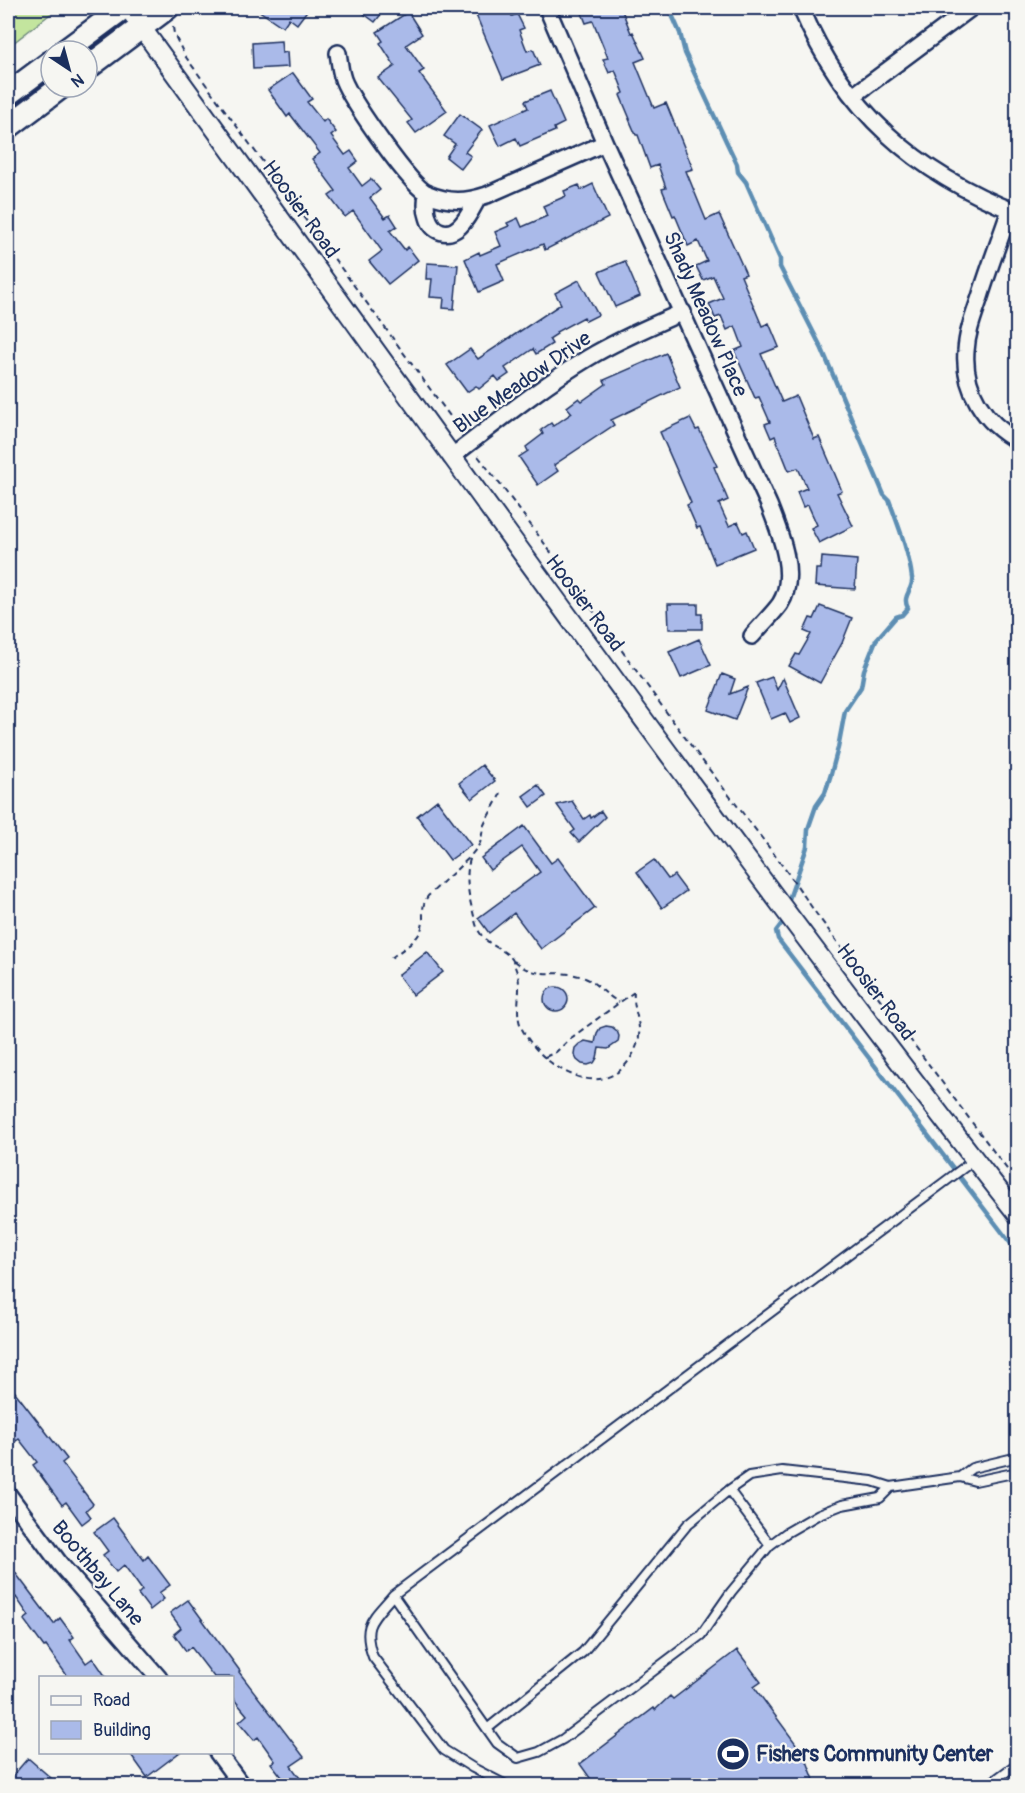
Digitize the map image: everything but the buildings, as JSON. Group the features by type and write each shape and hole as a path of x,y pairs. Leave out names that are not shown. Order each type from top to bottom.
{"main road":[{"path":"81,39 123,8"},
{"path":"99,59 141,27 170,16"},
{"path":"8,94 39,71"},
{"path":"8,127 45,99"}],"street":[{"name":"Hoosier Road","path":"129,8 451,458 698,795 1017,1215"},
{"name":"Shady Meadow Place","path":"547,8 784,542 787,583 784,594 780,604 752,636"},
{"path":"801,8 829,63 872,118 919,162 957,186 1014,212 983,288 968,335 966,351 966,371 978,405 992,423 1014,439"},
{"path":"853,96 971,8"},
{"path":"338,53 343,82 364,116 413,182 426,193 466,202 605,143"},
{"path":"426,193 425,205 428,218 434,228 449,233 459,227 478,198"},
{"name":"Blue Meadow Drive","path":"451,458 548,384 590,357 683,312"},
{"name":"Boothbay Lane","path":"8,1494 60,1563 158,1676"},
{"path":"219,1754 242,1785"}],"lane":[{"path":"1014,439 1017,417"},
{"path":"508,1785 473,1768 444,1750 373,1657 367,1641 369,1624 393,1594 975,1160"},
{"path":"960,1477 972,1467 1017,1457"},
{"path":"487,1730 583,1652 688,1524 750,1476 782,1471 872,1481 891,1487 960,1477 975,1481 1017,1472"},
{"path":"393,1594 487,1730 497,1743 518,1758 539,1752 563,1739 701,1635 731,1592 770,1545 819,1514 842,1505 880,1498 891,1487"},
{"path":"729,1490 770,1545"},
{"path":"987,1785 1017,1763"}],"path":[{"path":"170,16 174,34 185,56 315,235 444,406 469,444 581,593 682,734 786,870 1017,1184"},
{"path":"392,958 416,939 421,929 423,904 428,896 471,856 479,844 485,824 501,793"},
{"path":"471,856 467,878 476,926 488,943 524,969 588,979 601,991 619,1002"},
{"path":"512,959 520,981 518,1005 521,1028 545,1057 562,1071 580,1079 591,1080 614,1074 633,1052 640,1033 633,1001 634,992 556,1052 545,1057"}],"green space":[{"path":"8,8 58,8 8,47"}],"waterway":[{"path":"669,8 680,33 685,53 780,259 780,267 822,349 884,495 889,500 911,568 912,582 906,600 908,608 902,615 896,617 876,640 864,670 861,687 845,711 831,774 808,829 807,847 788,902"},
{"path":"782,923 776,931 778,939 1018,1253"}],"place":[{"name":"Fishers Community Center","path":"733,1754"}]}
